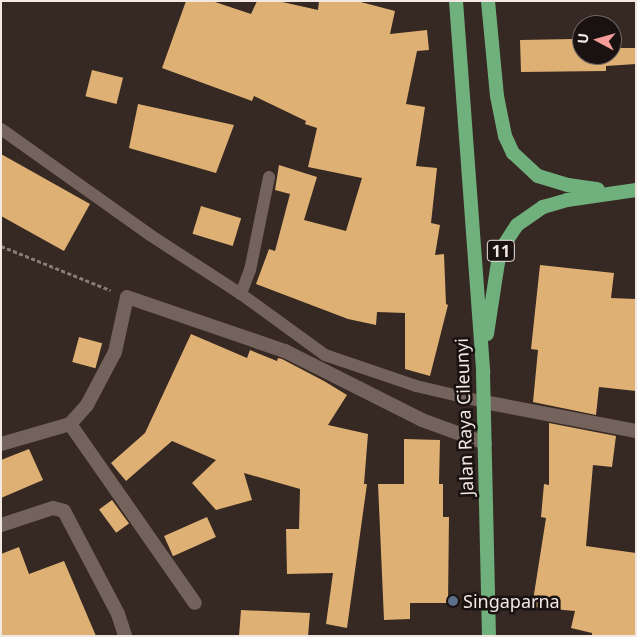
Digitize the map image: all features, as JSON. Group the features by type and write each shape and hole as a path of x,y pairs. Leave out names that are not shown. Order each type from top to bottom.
{"highway":[{"name":"Jalan Raya Cileunyi","path":"456,1 484,402 489,636"},
{"name":"11","path":"488,1 496,96 505,136 513,153 526,167 552,181 585,188 634,190"},
{"name":"11","path":"484,402 490,309 498,262 509,235 528,215 543,207 590,195 634,190"}],"street":[{"path":"1,444 70,424 87,405 115,352 127,297 286,351 422,420 485,444"},
{"path":"484,402 636,431"},
{"path":"70,424 195,603"},
{"path":"1,525 53,508 64,511 118,614 125,636"}],"lane":[{"path":"1,130 150,235 241,294 325,355 416,386 484,402"},
{"path":"241,294 250,270 269,177"}],"path":[{"path":"1,246 127,297"}],"building":[{"path":"186,1 212,1 251,14 257,1 278,1 318,10 319,1 357,1 395,11 390,34 427,30 429,50 417,51 406,104 425,107 416,166 437,168 431,223 440,225 435,255 444,254 446,304 448,305 430,376 405,369 405,313 377,312 376,325 348,319 256,284 269,249 275,251 290,194 275,190 279,165 317,177 304,220 346,231 362,178 308,167 317,128 305,124 306,121 254,96 252,101 162,68"},
{"path":"572,39 572,65 621,65 606,66 606,71 521,72 520,40"},
{"path":"622,48 636,48 636,64 622,65"},
{"path":"92,70 123,78 117,104 85,96"},
{"path":"138,104 234,125 216,173 129,148"},
{"path":"1,154 90,204 64,251 1,216"},
{"path":"201,206 241,218 233,246 193,234"},
{"path":"540,265 614,273 611,298 636,299 636,391 599,387 596,415 533,402 538,350 531,349"},
{"path":"191,334 247,358 250,350 277,361 278,358 282,359 324,381 347,395 328,425 368,434 364,484 367,484 347,628 326,624 333,573 287,574 286,529 299,529 300,489 244,473 252,500 216,510 192,483 216,460 172,441 126,481 111,463 145,433"},
{"path":"79,337 102,343 95,368 72,362"},
{"path":"549,423 616,436 612,467 593,465 586,546 636,553 636,636 592,636 592,633 571,628 575,611 532,607 546,518 541,517 544,484 549,485"},
{"path":"404,439 440,440 439,484 443,484 443,517 449,517 448,603 410,603 410,619 384,620 378,484 404,484"},
{"path":"29,449 43,480 1,498 1,460"},
{"path":"112,500 129,523 116,533 99,509"},
{"path":"207,517 216,537 173,556 164,536"},
{"path":"19,547 29,574 64,561 96,636 1,636 1,554"},
{"path":"241,610 310,613 308,636 239,636"}],"place":[{"name":"Singaparna","path":"453,601"}]}
